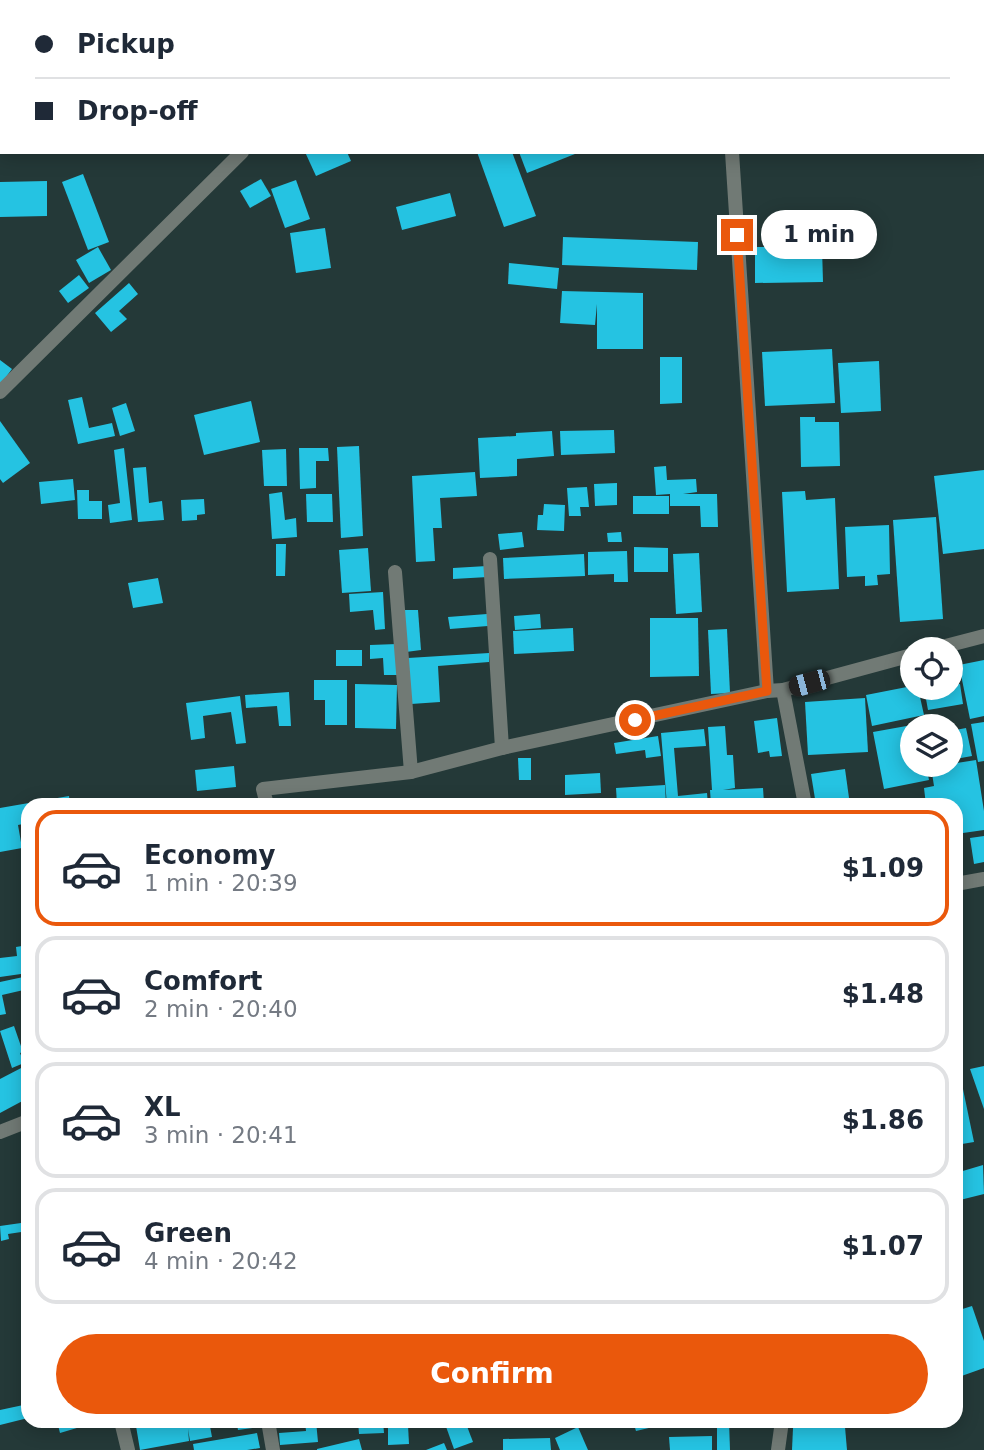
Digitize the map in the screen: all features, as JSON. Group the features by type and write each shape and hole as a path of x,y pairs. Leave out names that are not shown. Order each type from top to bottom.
{"street":[{"path":"0,392 240,154"},
{"path":"732,154 767,691"},
{"path":"490,559 502,748"},
{"path":"396,572 411,772"},
{"path":"963,641 984,636"},
{"path":"265,798 263,789 411,772 502,748 767,691 783,690 900,658"},
{"path":"783,690 805,798"},
{"path":"963,883 984,879"},
{"path":"0,1132 21,1124"},
{"path":"123,1428 128,1450"},
{"path":"269,1428 273,1450"},
{"path":"778,1450 781,1428"}],"building":[{"path":"306,154 348,154 351,161 316,176"},
{"path":"478,154 513,154 536,216 504,227"},
{"path":"520,154 575,154 527,173"},
{"path":"83,174 109,242 88,250 62,182"},
{"path":"261,179 271,196 250,208 240,191"},
{"path":"296,180 310,219 285,228 271,189"},
{"path":"47,181 47,216 0,217 0,182"},
{"path":"450,193 456,216 402,230 396,207"},
{"path":"325,228 331,268 296,273 290,233"},
{"path":"563,237 698,242 697,270 562,265"},
{"path":"98,247 111,270 89,283 76,260"},
{"path":"755,247 822,247 823,282 755,283"},
{"path":"509,263 559,268 557,289 508,284"},
{"path":"79,275 89,288 68,303 59,291"},
{"path":"129,283 138,294 119,311 127,319 111,332 95,313"},
{"path":"562,291 643,293 643,349 597,349 597,304 595,325 560,323"},
{"path":"832,349 835,403 765,406 762,352"},
{"path":"660,357 682,357 682,403 660,404"},
{"path":"0,360 12,369 0,385"},
{"path":"879,361 881,411 841,413 838,363"},
{"path":"82,397 89,428 112,423 115,436 78,444 68,400"},
{"path":"251,401 260,442 204,455 194,415"},
{"path":"126,403 135,431 120,436 112,408"},
{"path":"800,417 815,417 815,422 839,422 840,466 801,467"},
{"path":"0,421 30,463 3,483 0,479"},
{"path":"614,430 615,453 561,455 560,431"},
{"path":"552,431 554,456 517,459 517,476 480,478 478,438"},
{"path":"359,446 363,536 341,538 337,447"},
{"path":"124,448 132,520 110,523 108,505 120,503 114,450"},
{"path":"299,448 328,448 329,461 316,461 316,488 300,489"},
{"path":"286,449 287,486 264,486 262,450"},
{"path":"666,466 667,480 696,479 697,492 683,494 717,494 718,527 701,527 700,506 670,506 670,494 656,495 654,467"},
{"path":"146,467 149,503 162,501 164,520 138,522 133,468"},
{"path":"984,470 984,549 943,554 934,476"},
{"path":"475,472 477,496 440,498 442,528 433,528 435,561 416,562 412,476"},
{"path":"73,479 75,500 41,504 39,482"},
{"path":"617,483 617,505 595,506 594,484"},
{"path":"587,487 589,507 580,507 581,516 569,516 567,488"},
{"path":"77,490 89,490 89,501 102,501 102,519 78,519"},
{"path":"805,491 806,500 835,498 839,589 787,592 782,492"},
{"path":"282,492 285,520 296,518 297,537 272,539 269,494"},
{"path":"306,494 332,494 333,522 307,522"},
{"path":"633,496 669,496 669,514 633,514"},
{"path":"204,499 205,514 197,515 197,520 182,521 181,500"},
{"path":"544,504 565,505 564,531 537,530 538,515 543,515"},
{"path":"936,517 943,619 900,622 893,520"},
{"path":"889,525 890,574 877,575 878,585 865,586 865,576 847,577 845,527"},
{"path":"522,532 524,547 500,550 498,534"},
{"path":"621,532 622,542 608,542 607,533"},
{"path":"276,544 286,544 285,576 276,576"},
{"path":"634,547 668,548 668,572 634,572"},
{"path":"368,548 371,591 342,593 339,550"},
{"path":"627,551 628,582 614,582 614,574 588,575 588,552"},
{"path":"699,553 702,612 676,614 673,554"},
{"path":"584,554 585,576 504,579 503,558"},
{"path":"487,566 488,577 453,579 453,568"},
{"path":"158,578 163,603 133,608 128,583"},
{"path":"383,592 385,629 375,630 373,610 350,612 349,594"},
{"path":"403,610 418,610 421,650 406,652"},
{"path":"487,614 488,626 450,629 448,617"},
{"path":"540,614 541,628 515,630 514,616"},
{"path":"650,618 698,618 699,676 650,677"},
{"path":"573,628 574,651 514,654 513,631"},
{"path":"727,629 730,693 711,694 708,630"},
{"path":"397,644 398,675 384,675 383,658 370,659 370,645"},
{"path":"336,650 362,650 362,666 336,666"},
{"path":"489,653 489,662 438,666 440,702 411,704 408,658"},
{"path":"984,660 984,716 970,719 963,685 963,664"},
{"path":"314,680 347,680 347,725 325,725 325,700 314,700"},
{"path":"355,684 397,685 396,729 355,728"},
{"path":"900,688 900,700 921,700 924,714 900,714 900,720 872,726 866,695"},
{"path":"289,692 291,726 279,726 277,706 246,708 245,695"},
{"path":"240,696 246,743 236,744 231,712 203,716 205,738 191,740 186,703"},
{"path":"865,698 868,752 808,755 805,702"},
{"path":"926,700 962,700 963,704 928,710"},
{"path":"777,718 782,756 770,757 769,751 758,753 754,721"},
{"path":"984,722 984,761 978,762 971,724"},
{"path":"725,726 727,755 733,755 735,788 723,790 763,788 764,798 711,798 708,727"},
{"path":"900,727 900,777 928,777 929,780 884,789 873,732"},
{"path":"966,728 972,756 963,758 963,729"},
{"path":"704,729 706,746 674,748 678,796 707,793 707,798 666,798 661,733"},
{"path":"658,736 661,756 646,758 645,750 616,754 614,743"},
{"path":"518,758 531,758 531,780 519,780"},
{"path":"976,760 984,811 984,830 963,833 963,798 925,798 924,788 934,786 933,777 963,777 963,762"},
{"path":"234,766 236,787 197,791 195,770"},
{"path":"845,769 849,798 815,798 811,774"},
{"path":"600,773 601,793 565,795 565,775"},
{"path":"665,785 666,798 617,798 616,788"},
{"path":"21,804 21,824 18,825 21,848 0,852 0,808"},
{"path":"984,836 984,862 974,864 970,838"},
{"path":"21,946 21,974 0,977 0,958 17,956 16,947"},
{"path":"21,978 21,991 2,995 6,1014 0,1015 0,982"},
{"path":"14,1026 21,1046 21,1064 12,1068 0,1031"},
{"path":"984,1066 984,1109 970,1069"},
{"path":"21,1068 21,1102 0,1113 0,1079"},
{"path":"963,1089 974,1142 963,1144"},
{"path":"983,1165 984,1194 963,1199 963,1171"},
{"path":"21,1223 21,1232 8,1234 9,1239 1,1241 0,1226"},
{"path":"972,1306 984,1341 984,1368 963,1376 963,1309"},
{"path":"21,1406 21,1420 0,1425 0,1410"},
{"path":"59,1428 77,1428 60,1433"},
{"path":"136,1428 210,1428 212,1437 190,1441 188,1429 189,1441 140,1450"},
{"path":"306,1428 317,1428 318,1442 280,1445 279,1433 306,1431"},
{"path":"359,1428 384,1428 384,1433 359,1434"},
{"path":"388,1428 408,1428 409,1444 388,1445"},
{"path":"446,1428 468,1428 473,1442 454,1449"},
{"path":"578,1428 588,1450 560,1450 555,1438"},
{"path":"717,1428 729,1428 730,1450 717,1450"},
{"path":"793,1428 845,1428 847,1450 792,1450"},
{"path":"257,1433 260,1448 194,1450 193,1444"},
{"path":"712,1436 712,1450 670,1450 669,1437"},
{"path":"550,1438 551,1450 503,1450 503,1439"},
{"path":"359,1439 362,1450 317,1450 317,1449"},
{"path":"444,1443 447,1450 426,1450"}],"route":[{"path":"635,720 767,691 737,235"}]}
